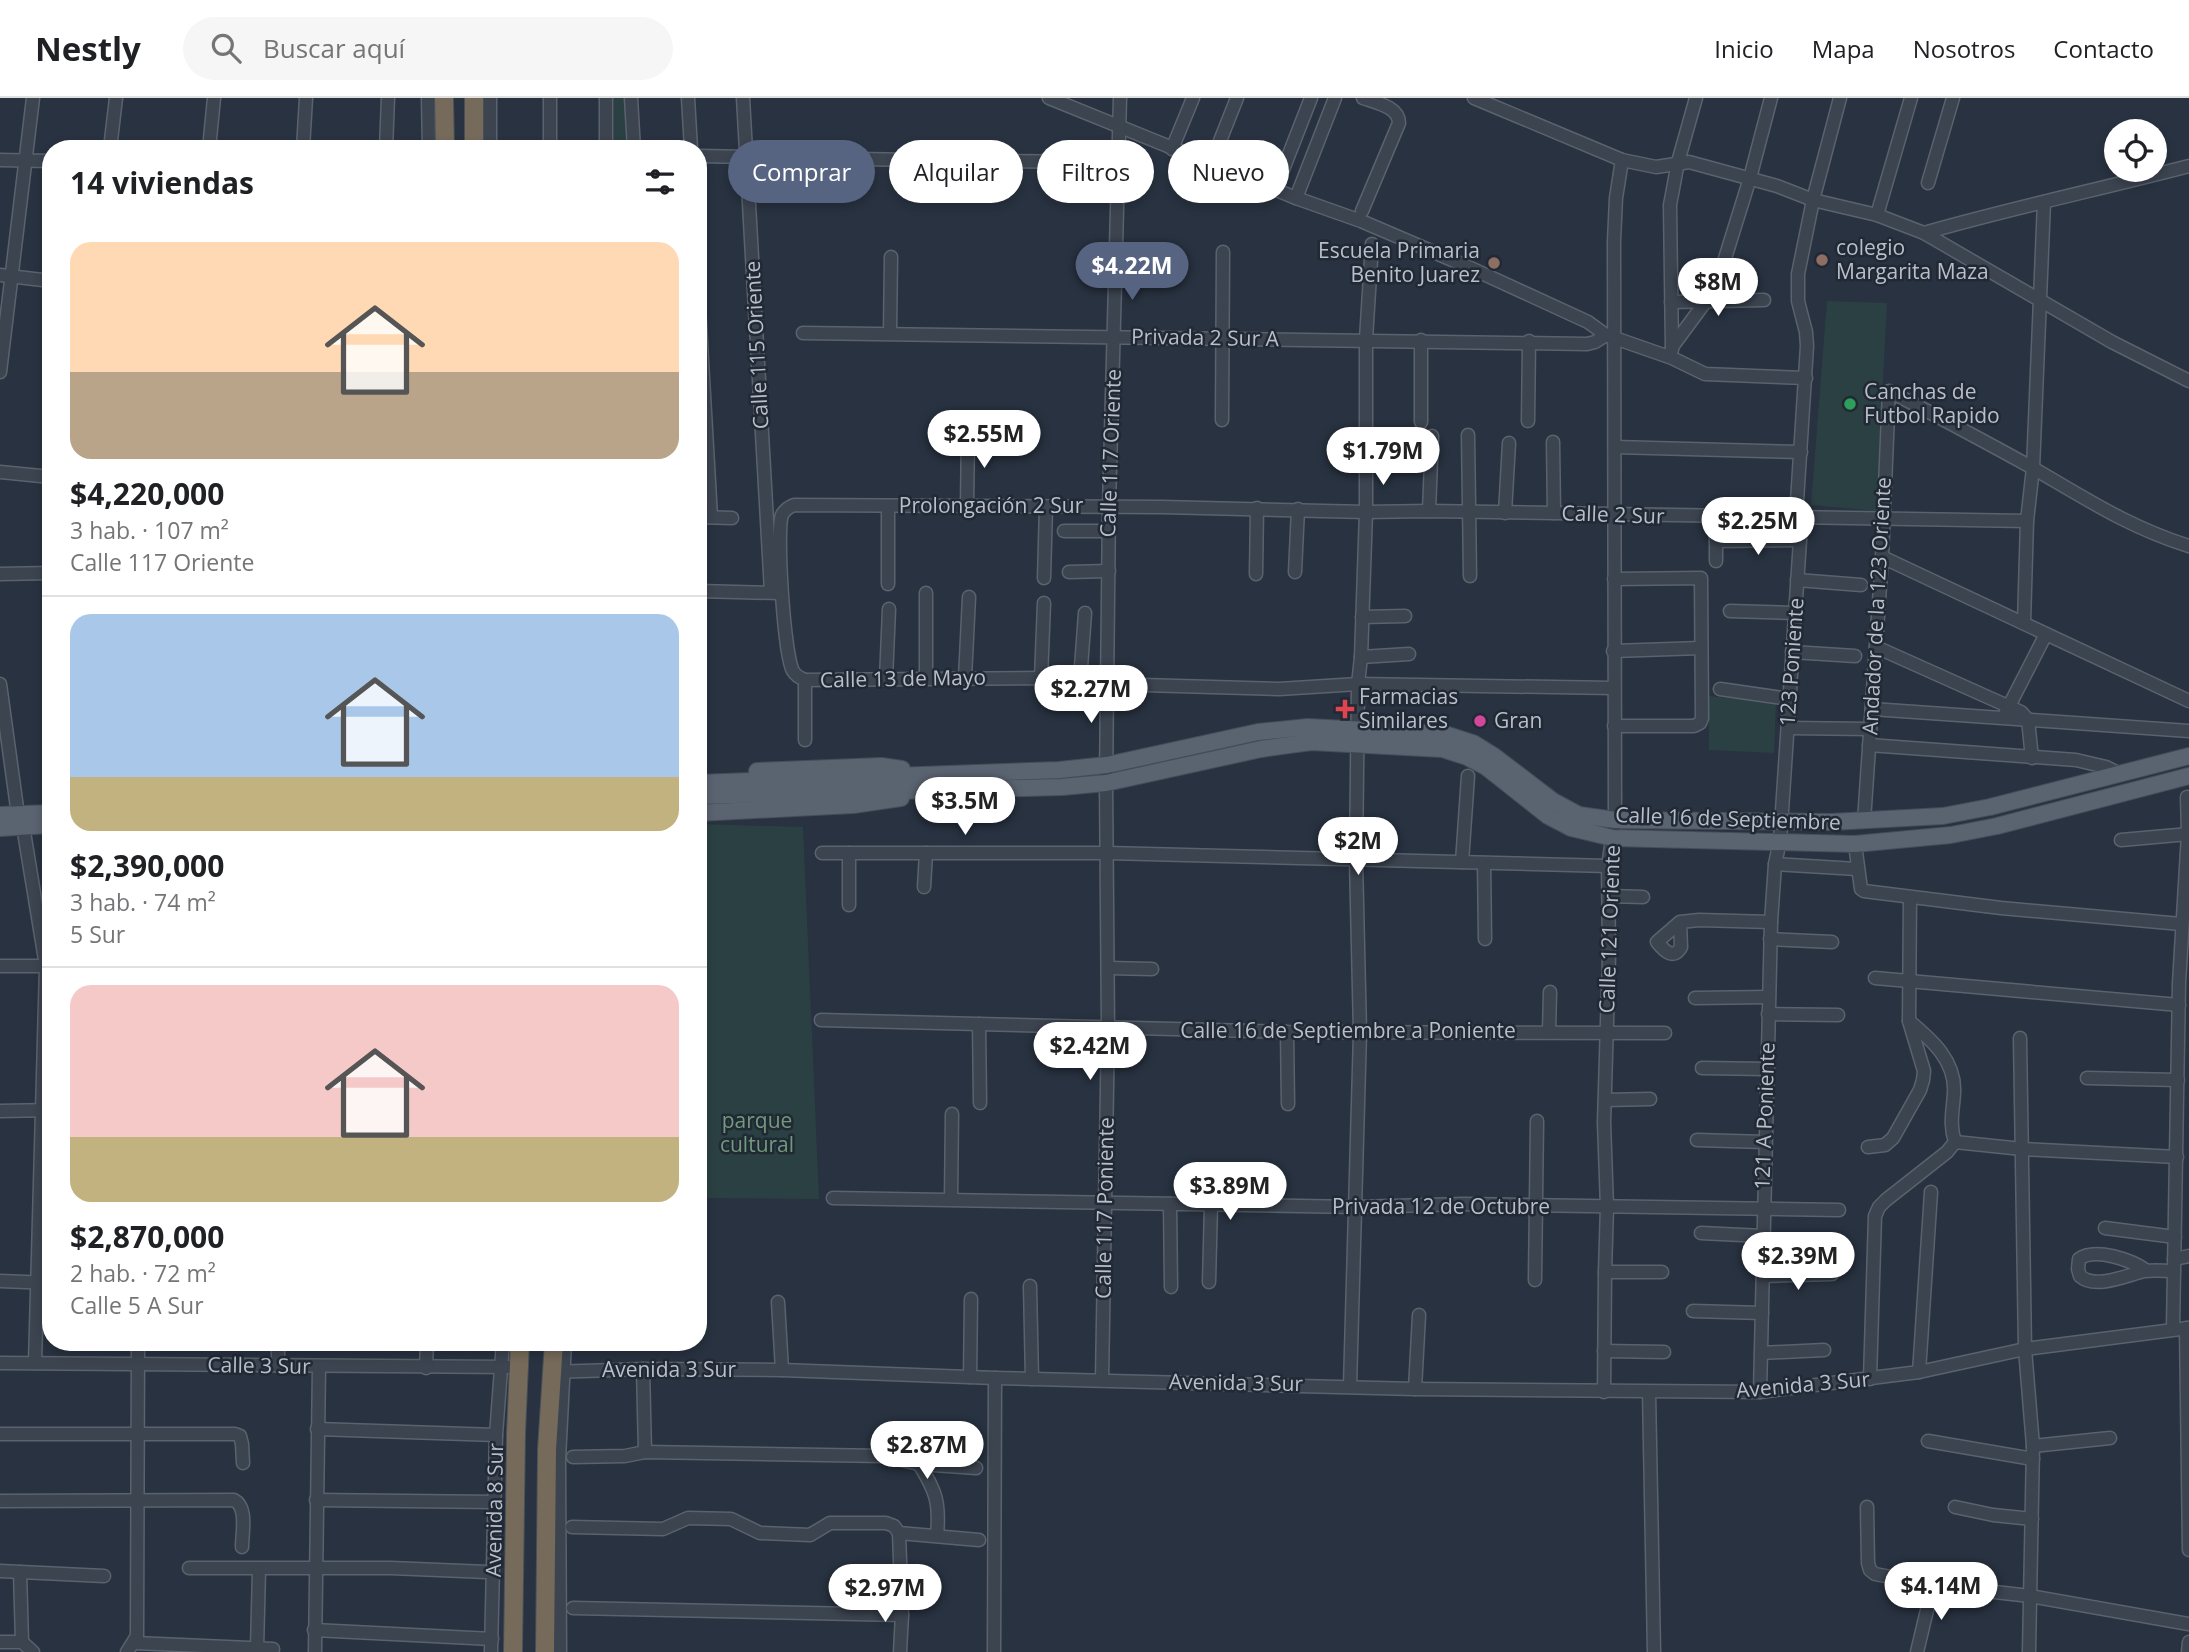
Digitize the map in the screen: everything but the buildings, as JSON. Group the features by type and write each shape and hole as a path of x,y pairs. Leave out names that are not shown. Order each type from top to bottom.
{"highway":[{"path":"444,98 445,140"},
{"path":"474,98 474,140"},
{"path":"513,1652 509,1368 516,1351"},
{"path":"545,1652 547,1449 557,1371 555,1351"}],"main road":[{"name":"Calle 16 de Septiembre","path":"707,795 943,774 1059,770 1107,765 1258,732 1308,727 1442,749 1467,757 1486,767 1548,816 1571,828 1613,838 1855,844 1951,835 1997,826 2189,776"},
{"name":"Calle 16 de Septiembre","path":"707,783 936,790 1062,788 1106,783 1261,749 1359,736 1445,734 1473,743 1553,801 1579,815 1615,821 1864,821 1943,816 1990,807 2189,756"},
{"path":"707,773 881,766 943,774"},
{"path":"707,813 887,802 936,790"},
{"path":"0,816 21,820 42,819"},
{"path":"0,828 21,820"}],"street":[{"path":"0,372 6,275 33,98"},
{"path":"111,140 116,98"},
{"path":"210,140 215,98"},
{"path":"304,140 306,98"},
{"path":"386,140 387,98"},
{"path":"428,98 429,140"},
{"path":"490,98 490,140"},
{"path":"550,98 550,140"},
{"path":"606,98 606,140"},
{"path":"631,98 633,140"},
{"path":"688,98 690,140"},
{"name":"Calle 115 Oriente","path":"743,98 746,140"},
{"path":"1049,98 1168,147"},
{"name":"Calle 117 Oriente","path":"1120,98 1120,140"},
{"path":"1176,140 1193,98"},
{"path":"1220,140 1237,98"},
{"path":"1289,154 1311,98"},
{"path":"1296,198 1335,98"},
{"path":"1362,211 1399,124 1399,116 1394,110 1363,98"},
{"path":"1474,98 1622,160 1657,167 1689,162 1750,178 1813,200 1877,215 1924,233 2040,302 2189,381"},
{"path":"1672,352 1669,223 1678,163 1696,98"},
{"path":"1672,352 1718,281 1771,98"},
{"name":"123 Poniente","path":"1780,841 1800,540 1796,517 1806,378 1806,332 1798,301 1798,274 1813,200 1840,98"},
{"path":"1877,215 1911,98"},
{"path":"1928,183 1953,98"},
{"path":"707,156 728,156"},
{"path":"875,159 1037,162"},
{"path":"0,160 42,161"},
{"name":"Calle 121 Oriente","path":"1604,1392 1608,866 1615,821 1615,447 1610,337 1616,198 1622,160"},
{"path":"1924,233 2189,166"},
{"path":"1289,195 1362,221 1464,264 1588,322 1610,337 1672,352 1705,374 1806,378"},
{"path":"2024,623 2044,202"},
{"name":"Calle 115 Oriente","path":"750,203 777,592 790,663"},
{"name":"Calle 117 Oriente","path":"1106,783 1109,506 1118,203"},
{"path":"1350,1386 1360,1032 1356,860 1358,684 1366,512 1366,339 1372,244"},
{"path":"1222,420 1223,252"},
{"path":"890,333 891,257"},
{"path":"6,275 42,280"},
{"path":"1671,302 1764,300"},
{"name":"Privada 2 Sur A","path":"803,333 1529,341 1587,344 1610,337"},
{"path":"1421,340 1421,422"},
{"path":"1528,421 1529,341"},
{"name":"Andador de la 123 Oriente","path":"1864,821 1882,557 1889,391 2033,468"},
{"path":"967,506 968,433"},
{"path":"1468,435 1469,576"},
{"path":"1429,511 1432,436"},
{"path":"1553,442 1554,513"},
{"path":"1505,513 1509,443"},
{"path":"1615,447 1801,452"},
{"path":"2033,468 2135,526 2189,546"},
{"path":"0,472 42,476"},
{"name":"Prolongación 2 Sur","path":"777,592 782,515 794,505 1109,506 1366,512"},
{"path":"888,506 888,584"},
{"path":"1044,578 1046,507"},
{"path":"1256,574 1257,508"},
{"path":"1295,572 1298,509"},
{"name":"Calle 2 Sur","path":"1366,512 2027,521"},
{"path":"707,517 732,518"},
{"path":"1716,517 1716,561"},
{"path":"1064,531 1109,531"},
{"path":"1716,541 1800,540"},
{"path":"1882,557 2189,701"},
{"path":"1069,572 1109,571"},
{"path":"0,574 42,573"},
{"path":"1614,579 1701,578 1702,718 1700,723 1694,726 1614,726"},
{"path":"1797,580 1861,585"},
{"path":"707,591 777,592"},
{"path":"926,593 926,678"},
{"path":"965,678 969,597"},
{"path":"1041,678 1044,603"},
{"path":"886,679 889,609"},
{"path":"1730,611 1795,613"},
{"path":"1080,681 1086,612"},
{"path":"1362,617 1405,616"},
{"path":"2003,718 2046,634"},
{"path":"1876,647 2021,712 2028,720 2032,758"},
{"path":"1613,652 1701,648"},
{"path":"1792,652 1855,656"},
{"path":"1361,657 1409,654"},
{"name":"Calle 13 de Mayo","path":"790,663 797,676 805,680 1041,678 1108,684 1279,688 1358,684 1613,688"},
{"path":"805,680 805,740"},
{"path":"0,684 42,934"},
{"path":"1720,689 1789,699"},
{"path":"1872,709 2189,731"},
{"path":"1788,728 1870,729"},
{"path":"1869,745 2076,760 2106,767 2118,773"},
{"path":"1462,862 1468,776"},
{"name":"Calle 117 Poniente","path":"1102,1380 1108,1029 1106,783"},
{"path":"2187,797 2186,905 2181,924 2184,983 2179,1005 2184,1057 2178,1080 2183,1136 2177,1157 2183,1188 2175,1237 2174,1265 2188,1380 2189,1550"},
{"path":"2121,840 2188,834"},
{"name":"121 A Poniente","path":"1760,1392 1770,922 1775,864 1780,841"},
{"path":"1855,844 1857,869 1861,889 1864,891 1910,898 2181,924"},
{"path":"822,853 1108,853 1608,866"},
{"path":"849,853 849,905"},
{"path":"924,887 926,853"},
{"path":"1483,863 1485,939"},
{"path":"1775,864 1857,869"},
{"path":"1609,896 1643,897"},
{"path":"1868,1147 1885,1145 1893,1139 1920,1090 1924,1071 1909,1021 1910,898"},
{"path":"1680,922 1770,922"},
{"path":"1770,939 1832,942"},
{"path":"0,966 42,966"},
{"path":"1108,968 1152,969"},
{"path":"1875,978 2179,1005"},
{"path":"1549,1032 1550,992"},
{"path":"1695,998 1769,997"},
{"path":"1768,1014 1838,1015"},
{"name":"Calle 16 de Septiembre a Poniente","path":"821,1020 1287,1032 1665,1033"},
{"path":"1909,1021 1925,1034 1950,1066 1954,1080 1950,1127 1955,1142"},
{"path":"979,1024 980,1102"},
{"path":"1287,1032 1288,1104"},
{"path":"2020,1038 2025,1349 2033,1452 2029,1652"},
{"path":"1702,1068 1768,1069"},
{"path":"2087,1077 2178,1080"},
{"path":"1605,1100 1650,1100"},
{"path":"0,1111 42,1110"},
{"path":"951,1199 952,1114"},
{"path":"1535,1280 1537,1121"},
{"path":"1697,1140 1765,1142"},
{"path":"1955,1142 2022,1149 2177,1157"},
{"path":"1870,1379 1875,1216 1886,1200 1947,1152 1955,1142"},
{"path":"35,1363 42,1187"},
{"path":"1919,1372 1931,1192"},
{"name":"Privada 12 de Octubre","path":"833,1198 1357,1207 1462,1204 1839,1210"},
{"path":"1170,1204 1171,1287"},
{"path":"1209,1282 1211,1205"},
{"path":"2105,1228 2175,1237"},
{"path":"1701,1233 1763,1236"},
{"path":"2147,1271 2126,1259 2086,1255 2079,1259 2080,1276 2088,1282 2116,1278 2174,1265 2189,1256"},
{"path":"1605,1272 1662,1272"},
{"path":"1763,1276 1832,1274"},
{"path":"0,1282 42,1283"},
{"path":"1030,1286 1032,1379"},
{"path":"970,1377 971,1299"},
{"path":"778,1302 782,1370"},
{"path":"1693,1311 1762,1313"},
{"path":"1415,1390 1419,1315"},
{"name":"Avenida 3 Sur","path":"557,1371 782,1370 1415,1390 1760,1392 1919,1372 2025,1349 2183,1329"},
{"path":"1761,1353 1824,1350"},
{"path":"138,1351 137,1645 273,1649"},
{"path":"278,1351 278,1366"},
{"path":"426,1368 427,1351"},
{"name":"Avenida 8 Sur","path":"491,1645 496,1435 509,1368 505,1351"},
{"path":"560,1652 557,1371 563,1351"},
{"path":"1604,1351 1664,1352"},
{"name":"Calle 3 Sur","path":"0,1363 509,1368"},
{"path":"315,1652 319,1367"},
{"path":"643,1369 645,1452"},
{"path":"994,1652 995,1378"},
{"path":"1649,1392 1654,1652"},
{"path":"317,1429 496,1435"},
{"path":"0,1434 235,1434 240,1437 242,1444 243,1463"},
{"path":"1928,1441 2033,1452 2110,1438"},
{"path":"573,1457 625,1457 645,1452 884,1456 919,1464 976,1468"},
{"path":"919,1464 937,1496 937,1535"},
{"path":"0,1501 234,1500 239,1502 242,1508 242,1547"},
{"path":"316,1500 494,1502"},
{"path":"1867,1507 1868,1563 1875,1574 2189,1624"},
{"path":"1955,1507 2032,1519"},
{"path":"572,1527 663,1529 688,1518 731,1519 760,1533 810,1535 830,1524 886,1523 894,1526 899,1533 902,1615 900,1652"},
{"path":"899,1533 979,1540"},
{"path":"189,1568 391,1568 487,1572"},
{"path":"257,1649 259,1570"},
{"path":"0,1572 104,1576"},
{"path":"20,1572 22,1642"},
{"path":"1916,1652 1933,1585"},
{"path":"573,1608 902,1615"},
{"path":"314,1630 390,1634 491,1645"},
{"path":"0,1642 22,1642 33,1652"},
{"path":"2188,1652 2189,1642"}],"green space":[{"path":"614,98 627,98 629,140 614,140"},
{"name":"Canchas de Futbol Rapido","path":"1827,301 1887,303 1876,511 1811,505"},
{"path":"1709,696 1776,703 1774,753 1709,750"},
{"name":"parque cultural","path":"707,824 803,827 819,1199 707,1198"}],"place":[{"name":"colegio Margarita Maza","path":"1822,260"},
{"name":"Escuela Primaria Benito Juarez","path":"1494,263"},
{"name":"Canchas de Futbol Rapido","path":"1850,404"},
{"name":"Farmacias Similares","path":"1345,709"},
{"name":"Gran","path":"1480,721"}]}
